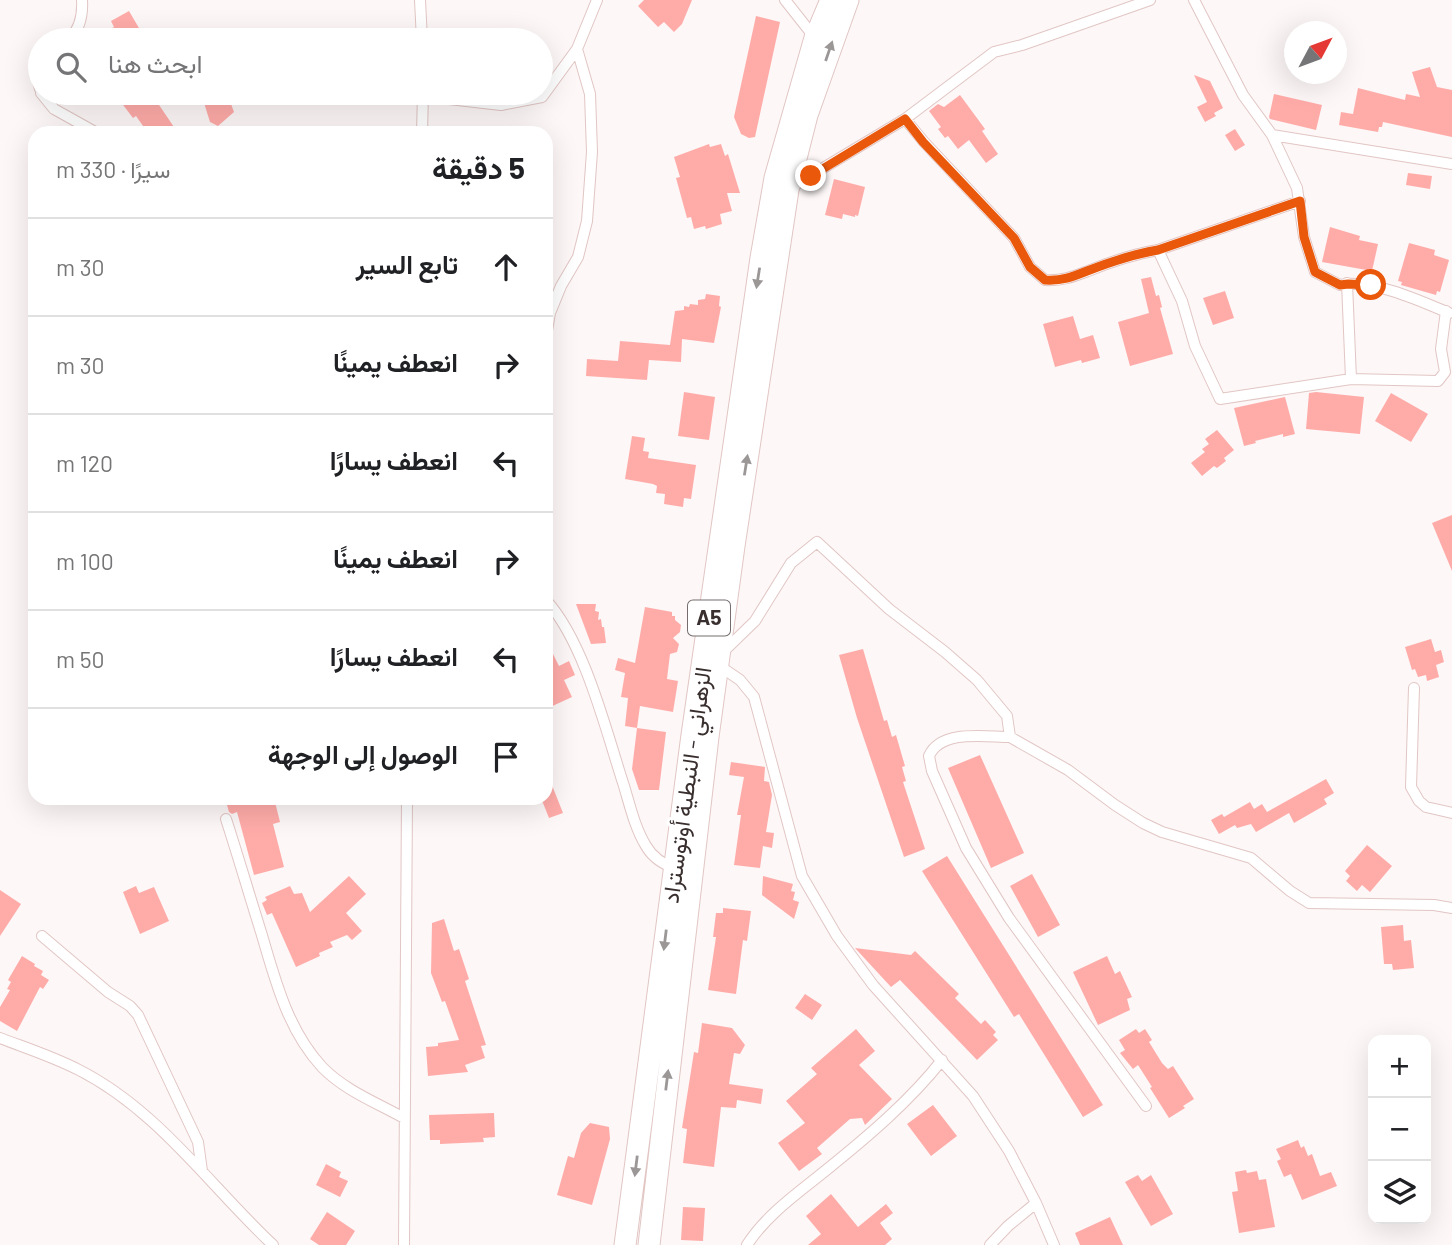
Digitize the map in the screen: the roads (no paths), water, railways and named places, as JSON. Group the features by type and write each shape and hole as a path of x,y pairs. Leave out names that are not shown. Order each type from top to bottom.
{"highway":[{"name":"الزهراني - النبطية أوتوستراد","path":"713,672 730,464 763,245 775,178 815,37 831,0"},
{"name":"الزهراني - النبطية أوتوستراد","path":"625,1245 675,868 713,672 788,190 807,116 848,0"},
{"name":"الزهراني - النبطية أوتوستراد","path":"650,1245 700,736"}],"street":[{"path":"78,28 83,10 82,0"},
{"path":"421,0 422,28"},
{"path":"553,82 577,50 597,0"},
{"path":"785,0 815,37"},
{"path":"788,190 905,119 994,52 1022,45 1150,0"},
{"path":"1158,250 1182,302 1195,346 1220,399 1351,379 1438,381 1445,372 1441,349 1449,313 1371,285 1340,285 1315,272 1304,237 1297,188 1272,135 1243,95 1194,0"},
{"path":"553,306 578,257 587,221 592,152 590,94 577,50"},
{"path":"51,105 84,126"},
{"path":"422,126 423,105"},
{"path":"905,119 923,142 1014,238 1030,267 1045,280 1071,279 1085,271 1139,253 1158,250 1300,201"},
{"path":"1272,135 1452,164"},
{"path":"1348,284 1351,379"},
{"path":"1010,737 1007,716 964,667 889,608 817,542 791,562 755,621 713,672 740,680 754,698 802,876 837,936 873,985 973,1096 1009,1151 1054,1245"},
{"path":"553,610 570,633 598,703 634,817 646,846 662,864 675,868"},
{"path":"1414,688 1411,787 1426,807 1452,813"},
{"path":"1146,1106 1009,918 966,848 932,771 929,756 936,744 960,737 1010,737 1068,771 1143,823 1162,832 1251,858 1290,891 1309,903 1452,907"},
{"path":"404,1245 407,805"},
{"path":"226,819 278,989 302,1040 323,1068 332,1075 351,1089 404,1118"},
{"path":"42,936 138,1015 198,1142 202,1171"},
{"path":"0,1038 80,1070 139,1111 202,1171 273,1245"},
{"path":"747,1245 778,1210 923,1084 942,1060"},
{"path":"990,1245 1036,1203"}]}
